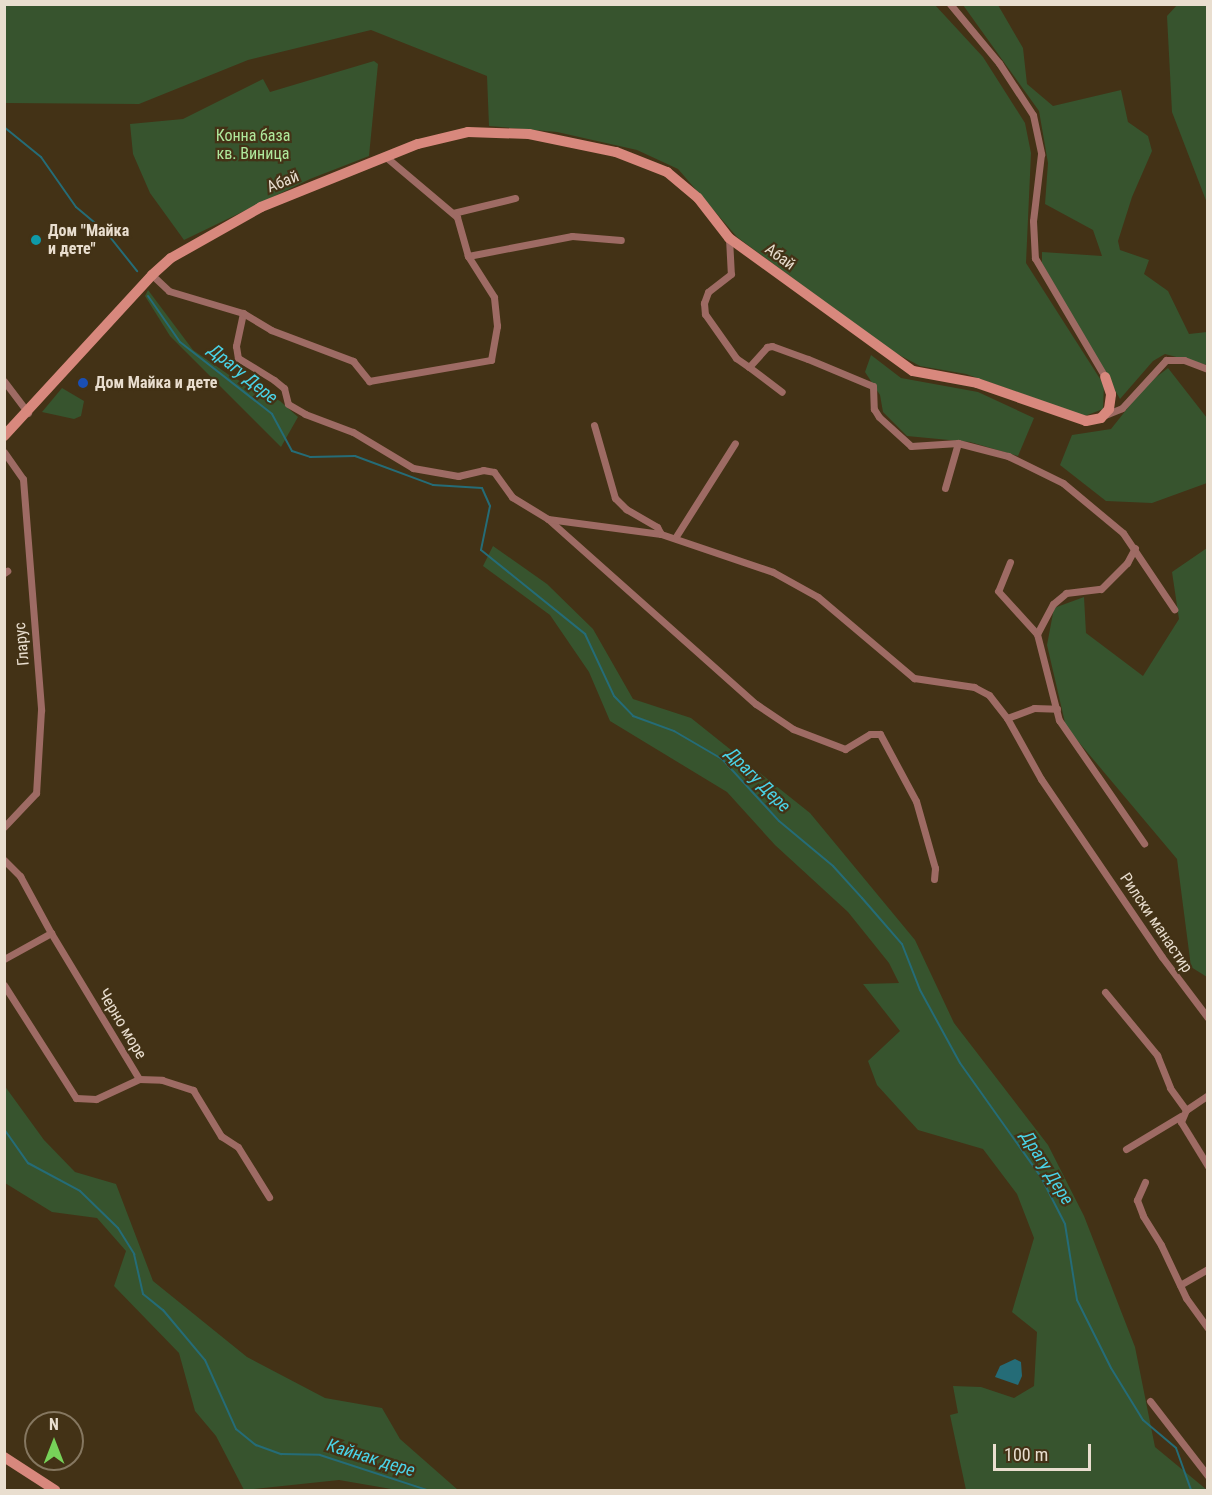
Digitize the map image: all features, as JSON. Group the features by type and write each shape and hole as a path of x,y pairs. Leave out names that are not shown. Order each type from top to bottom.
{"street":[{"path":"952,5 999,63 1033,115 1041,154 1033,221 1035,258 1105,377 1111,394 1106,415"},
{"name":"Абай","path":"4,436 29,414 152,274 193,244 261,207 386,157 444,136 478,132 529,134 616,152 647,161 682,182 729,238 907,368 994,388 1076,420 1106,415"},
{"path":"386,157 444,209 453,213 514,198"},
{"path":"152,274 169,291 243,313 271,330 353,361 369,381 485,362 491,360 496,336 494,297 468,256 453,213"},
{"path":"468,256 572,236 621,240"},
{"path":"729,238 731,274 708,292 705,314 724,346 782,392"},
{"path":"243,313 236,346 238,358 284,388 288,404 353,432 413,468 458,476 483,470 494,472 512,497 548,519 756,704 793,729 845,749 870,734 880,734 916,801 935,867 934,879"},
{"path":"749,367 767,346 808,359 873,386 874,409 904,442 919,447 958,443 1008,456 1063,483 1089,501 1135,548 1174,609"},
{"path":"1106,415 1122,408 1166,360 1184,360 1208,369"},
{"path":"4,381 29,414"},
{"path":"594,425 615,498 657,526 662,534"},
{"path":"675,538 735,443"},
{"path":"945,488 958,443"},
{"name":"Гларус","path":"4,452 23,479 41,710 36,793 4,827"},
{"path":"548,519 662,534"},
{"name":"Рилски манастир","path":"662,534 773,572 805,588 861,632 901,670 914,678 974,687 989,695 1007,718 1041,779 1208,1018"},
{"path":"1037,634 1053,604 1066,593 1101,590 1127,563 1135,548"},
{"path":"1010,562 999,584 1000,597 1037,634 1042,664 1059,720 1144,843"},
{"path":"1007,718 1034,708 1057,709"},
{"name":"Черно море","path":"4,860 20,876 51,933 139,1078 96,1099 76,1098 4,985"},
{"path":"4,959 51,933"},
{"path":"1105,992 1157,1055 1170,1088 1208,1166"},
{"path":"139,1078 162,1080 193,1090 221,1136 238,1147 269,1197"},
{"path":"1126,1149 1208,1095"},
{"path":"1145,1182 1137,1200 1180,1285 1208,1328"},
{"path":"1180,1285 1208,1269"},
{"path":"1150,1401 1208,1476"},
{"path":"4,1457 55,1491"}],"green space":[{"path":"1178,4 1207,5 1207,203 1172,112 1167,16"},
{"path":"5,5 935,5 983,57 1025,123 1031,153 1026,263 1104,385 1103,409 1085,416 966,374 920,366 888,349 737,237 678,169 637,150 557,132 489,126 487,76 371,30 248,60 139,104 5,103"},
{"path":"963,5 998,5 1023,48 1027,84 1053,106 1121,90 1128,122 1148,136 1152,151 1132,197 1118,241 1120,250 1149,260 1144,274 1168,291 1189,334 1207,332 1207,365 1165,354 1153,361 1120,399 1042,263 1042,252 1102,256 1093,230 1045,204 1048,163 1039,111"},
{"name":"Конна база кв. Виница","path":"374,61 378,64 369,156 310,179 184,240 150,193 133,154 130,124 183,119 263,79 270,92"},
{"path":"148,290 193,350 232,377 280,401 298,417 281,447 170,336 145,296"},
{"path":"871,355 901,378 978,392 1034,418 1018,456 970,442 907,436 883,412 880,395 865,372"},
{"path":"1168,368 1207,418 1207,483 1152,503 1106,501 1060,465 1072,435 1111,429 1146,385"},
{"path":"62,388 84,401 81,416 74,419 42,412"},
{"path":"493,546 547,584 593,629 633,699 691,718 810,813 915,940 954,1023 1048,1145 1084,1216 1135,1347 1155,1447 1207,1490 966,1490 950,1415 958,1413 953,1386 981,1387 1014,1398 1034,1386 1037,1332 1012,1312 1034,1238 1017,1194 983,1149 918,1130 877,1085 868,1061 900,1031 863,984 899,983 889,963 848,912 775,845 727,792 610,721 589,672 550,615 483,566"},
{"path":"1207,548 1207,977 1191,967 1177,859 1066,727 1047,645 1054,608 1084,597 1086,633 1143,676 1179,619 1172,572"},
{"path":"4,1085 44,1140 75,1172 116,1184 153,1281 247,1357 325,1398 382,1408 400,1439 458,1490 397,1490 339,1480 244,1490 216,1436 195,1411 179,1353 114,1286 126,1251 97,1218 52,1212 5,1183"}],"water":[{"path":"1015,1359 1021,1362 1022,1376 1018,1385 995,1377 1000,1366"}],"waterway":[{"name":"Драгу Дере","path":"4,127 41,157 76,207 106,232 137,271"},
{"name":"Драгу Дере","path":"148,296 180,342 272,414 292,451 310,457 355,456 433,485 482,488 490,506 481,550 585,634 614,696 633,716 674,731 722,759 779,821 833,866 862,898 902,944 920,990 960,1063 1041,1177 1065,1224 1077,1300 1111,1368 1143,1420 1176,1448 1191,1490"},
{"name":"Кайнак дере","path":"4,1129 28,1163 80,1191 118,1228 134,1254 143,1294 163,1310 205,1360 236,1429 256,1445 281,1454 320,1455 427,1490"}],"place":[{"name":"Дом \"Майка и дете\"","path":"36,240"},
{"name":"Дом Майка и дете","path":"83,383"}]}
